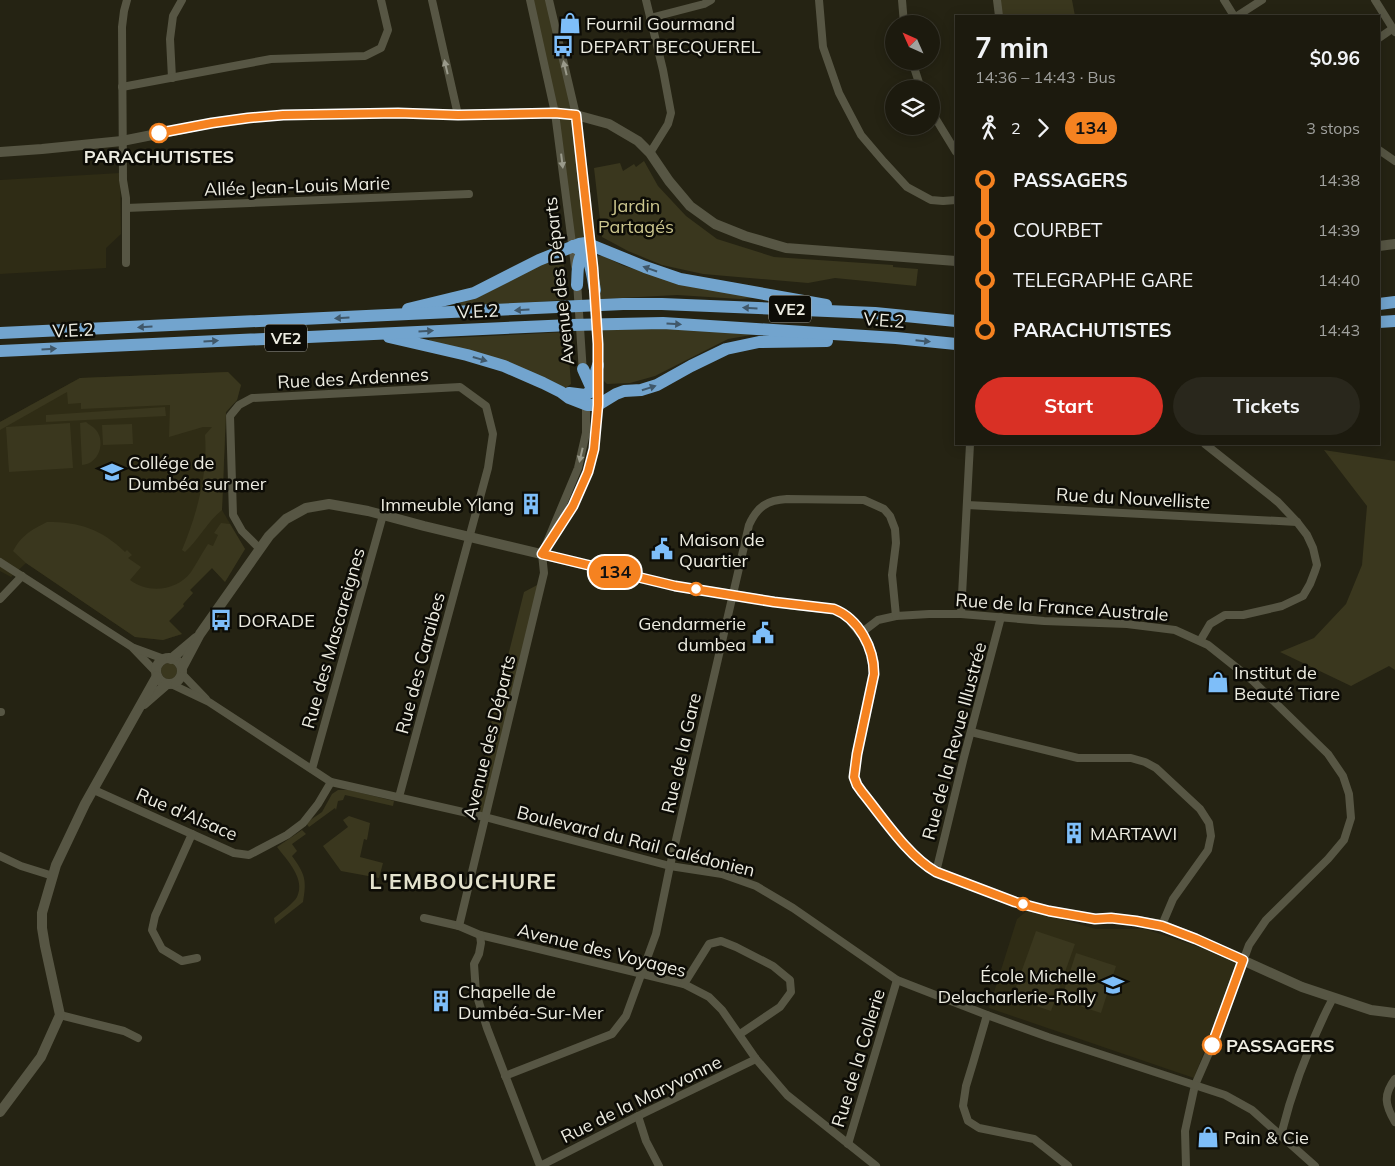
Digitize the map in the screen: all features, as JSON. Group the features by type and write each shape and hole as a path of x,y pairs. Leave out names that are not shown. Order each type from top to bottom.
{"highway":[{"path":"577,285 582,248"},
{"path":"582,248 589,263 595,290"},
{"path":"375,316 474,293 539,260 582,248 680,279 875,313"},
{"path":"1380,304 1395,302"},
{"name":"V.E.2","path":"0,333 623,304 875,313 955,321"},
{"path":"1380,322 1395,321"},
{"name":"V.E.2","path":"0,351 571,325 663,323 896,338 955,344"},
{"path":"374,334 504,366 561,392 569,398 592,397 641,390 657,385 726,349 759,342 896,338"},
{"path":"592,397 598,365"},
{"path":"583,369 592,397"}],"street":[{"path":"126,264 126,198 123,180 122,141 122,27 127,0"},
{"path":"172,78 170,39 173,16 182,0"},
{"path":"122,87 271,59 365,56 381,48 388,30 381,0"},
{"path":"432,0 458,115"},
{"name":"Avenue des Départs","path":"530,0 582,248"},
{"name":"Avenue des Départs","path":"548,0 576,115 582,248"},
{"path":"646,0 671,113 668,124 650,153"},
{"path":"650,18 704,4 711,0"},
{"path":"819,0 823,47 839,93 861,135 907,187 931,200 955,200"},
{"path":"902,0 903,15"},
{"path":"997,0 999,15"},
{"path":"1224,0 1234,15"},
{"path":"1237,15 1262,0"},
{"path":"1375,0 1394,30 1380,37"},
{"path":"0,152 122,141 212,123 283,115 555,113 576,115 609,124 638,141 650,153 669,181 690,206 715,224 745,236 786,248 955,261"},
{"path":"940,126 955,150"},
{"path":"1380,151 1395,161"},
{"name":"Allée Jean-Louis Marie","path":"126,208 469,194"},
{"path":"1380,246 1395,244"},
{"name":"Avenue des Départs","path":"577,285 583,369"},
{"name":"Avenue des Départs","path":"595,290 598,365"},
{"name":"Rue des Ardennes","path":"260,548 242,531 233,515 230,416 239,405 252,398 460,387 486,406 493,434 488,468 470,537"},
{"path":"542,554 573,506 588,472 594,449 592,397"},
{"name":"Avenue des Départs","path":"458,926 544,573 542,554 578,468 592,397"},
{"path":"961,614 970,445"},
{"path":"1200,640 1210,624 1225,614 1243,614 1282,606 1302,596 1310,584 1315,571 1316,558 1308,535 1278,502 1206,445"},
{"name":"Rue de la Gare","path":"505,1076 612,1034 626,1016 656,934 749,525 753,516 763,506 775,500 787,499 864,500 884,509 890,516 895,528 896,543 892,575 896,616"},
{"path":"141,706 169,684 178,681 200,634 269,536 286,519 306,508 329,504 368,511 675,586 733,596 834,609 848,617 861,632 871,651 874,662 874,674 854,777 862,792 908,849 924,865 936,872 1015,902 1049,911 1095,919 1111,918 1162,926 1196,939 1302,987 1371,1010 1395,1013"},
{"name":"Rue du Nouvelliste","path":"967,505 1297,522"},
{"name":"Rue des Mascareignes","path":"312,769 383,515"},
{"name":"Rue des Caraibes","path":"399,797 470,537"},
{"path":"0,562 132,647 178,662 182,671 209,702"},
{"path":"0,599 22,576"},
{"name":"Rue de la France Australe","path":"861,632 878,620 896,616 928,614 961,614 1001,618 1140,625 1175,630 1208,645 1252,680 1328,754 1343,776 1349,794 1351,818 1344,840 1328,859 1266,920 1248,945 1212,1046 1195,1084 1185,1130 1186,1166"},
{"name":"Rue de la Revue Illustrée","path":"936,872 1001,618"},
{"path":"0,1112 41,1057 60,1015 45,946 42,913 60,856 85,804 141,706 159,663 168,659 200,634"},
{"path":"132,647 163,683 209,702 331,782"},
{"path":"971,732 1078,758 1131,758 1145,762 1156,768 1200,809 1209,822 1211,836 1208,850 1173,899 1162,926"},
{"name":"Boulevard du Rail Calédonien","path":"331,782 485,817 670,866 722,874 756,886 793,908 897,980 1048,1037 1225,1094 1252,1110 1315,1166"},
{"name":"Rue d'Alsace","path":"94,790 234,852 249,855 287,835 303,823 318,804 331,782"},
{"path":"192,834 155,916 152,930 162,949 182,961 197,958"},
{"path":"0,856 21,866 53,876"},
{"name":"Avenue des Voyages","path":"424,918 458,926 480,935 684,984 709,997 722,1010 756,1059 787,1095 876,1166"},
{"path":"480,935 479,954 474,964 476,993 486,1028 540,1166"},
{"path":"684,984 709,944 721,941 773,966 790,980 791,992 780,1007 740,1034"},
{"name":"Rue de la Collerie","path":"848,1144 897,980"},
{"path":"1281,1136 1294,1088 1308,1051 1333,998"},
{"path":"60,1015 124,1031 138,1038"},
{"path":"987,1015 966,1086 963,1106 968,1121 979,1128 1034,1139 1068,1166"},
{"name":"Rue de la Maryvonne","path":"540,1166 756,1059"},
{"path":"1395,1079 1387,1094 1387,1109 1395,1122"},
{"path":"638,1116 646,1141 659,1166"}],"shaded area":[{"path":"120,173 121,234 106,248 106,268 0,274 0,180"},
{"name":"Collége de Dumbéa sur mer","path":"228,372 241,385 237,400 226,412 222,510 245,549 225,582 212,568 190,590 193,593 183,604 184,606 169,621 182,634 163,640 135,637 26,563 11,577 0,571 0,422 80,378"},
{"name":"École Michelle Delacharlerie-Rolly","path":"1028,910 1096,929 1145,929 1220,954 1238,963 1194,1078 989,1008 1017,919"}],"green space":[{"path":"530,0 548,0 576,115 591,245 573,246 555,113"},
{"path":"997,0 1072,0 1075,15 999,15"},
{"name":"Jardin Partagés","path":"644,161 658,186 686,216 717,239 774,257 893,265 893,267 918,269 916,286 835,278 808,283 703,274 662,265 628,251 602,237 594,168 620,163 623,171 634,164 636,167"},
{"path":"598,256 603,256 624,266 679,282 763,297 740,299 677,295 601,299 596,262"},
{"path":"555,258 564,260 563,300 453,308 457,304 484,293"},
{"path":"602,329 702,329 757,334 728,339 655,376 630,383 607,384 604,381"},
{"path":"567,332 571,384 566,388 431,342 429,339"},
{"path":"228,372 241,385 237,400 226,412 222,510 185,552 182,550 197,508 203,479 205,435 212,427 203,427 169,437 170,405 81,409 81,403 68,404 67,392 0,430 0,422 80,378"},
{"path":"165,407 166,416 46,422 46,415"},
{"path":"86,422 99,435 100,446 97,457 88,464 82,465 80,423"},
{"path":"70,423 73,468 9,472 6,427"},
{"path":"132,424 133,444 103,445 102,425"},
{"path":"1324,450 1395,461 1395,670 1389,666 1351,686 1280,652 1314,638 1346,604 1362,565 1367,506"},
{"path":"47,522 70,523 89,528 116,544 125,552 127,550 132,555 128,558 141,567 130,580 154,589 170,587 185,578 191,572 208,544 213,546 218,535 214,533 221,523 230,524 245,549 225,582 212,568 190,590 193,593 183,604 184,606 169,621 182,634 163,640 135,637 26,563 13,551 27,534"},
{"path":"541,583 485,817 468,813 478,763 486,755 487,740 524,592"},
{"path":"166,663 172,663 177,668 175,677 166,679 161,674 161,668"},
{"path":"338,790 349,790 394,801 393,806 345,795 343,800 338,801 336,810 335,808 309,827 306,823 322,812 332,794"},
{"path":"349,816 370,823 367,840 364,839 360,857 383,863 379,878 341,871 323,846 348,827 343,820"},
{"path":"302,830 306,834 292,844 297,851 292,856 304,878 303,902 275,924 274,918 293,902 299,890 299,883 294,870 277,847"},
{"path":"1036,931 1075,944 1051,1011 1012,998"},
{"path":"1076,953 1116,966 1101,1013 1061,1000"}],"bus line":[{"name":"134","path":"159,133 212,123 283,115 555,113 576,115 593,268 599,394 592,462 573,506 542,554 675,586 774,602 834,609 848,617 861,632 871,651 874,662 874,674 854,777 862,792 908,849 924,865 936,872 1015,902 1086,918 1111,918 1162,926 1243,960 1212,1045"}],"place":[{"name":"Fournil Gourmand","path":"570,23"},
{"name":"DEPART BECQUEREL","path":"563,46"},
{"name":"PARACHUTISTES","path":"159,133"},
{"name":"Collége de Dumbéa sur mer","path":"112,472"},
{"name":"Immeuble Ylang","path":"531,504"},
{"name":"Maison de Quartier","path":"662,549"},
{"name":"DORADE","path":"221,620"},
{"name":"Gendarmerie dumbea","path":"763,633"},
{"name":"Institut de Beauté Tiare","path":"1218,682"},
{"name":"MARTAWI","path":"1074,833"},
{"name":"École Michelle Delacharlerie-Rolly","path":"1113,985"},
{"name":"Chapelle de Dumbéa-Sur-Mer","path":"441,1001"},
{"name":"PASSAGERS","path":"1212,1045"},
{"name":"Pain & Cie","path":"1208,1137"}],"district":[{"name":"L'EMBOUCHURE","path":"463,881"}]}
